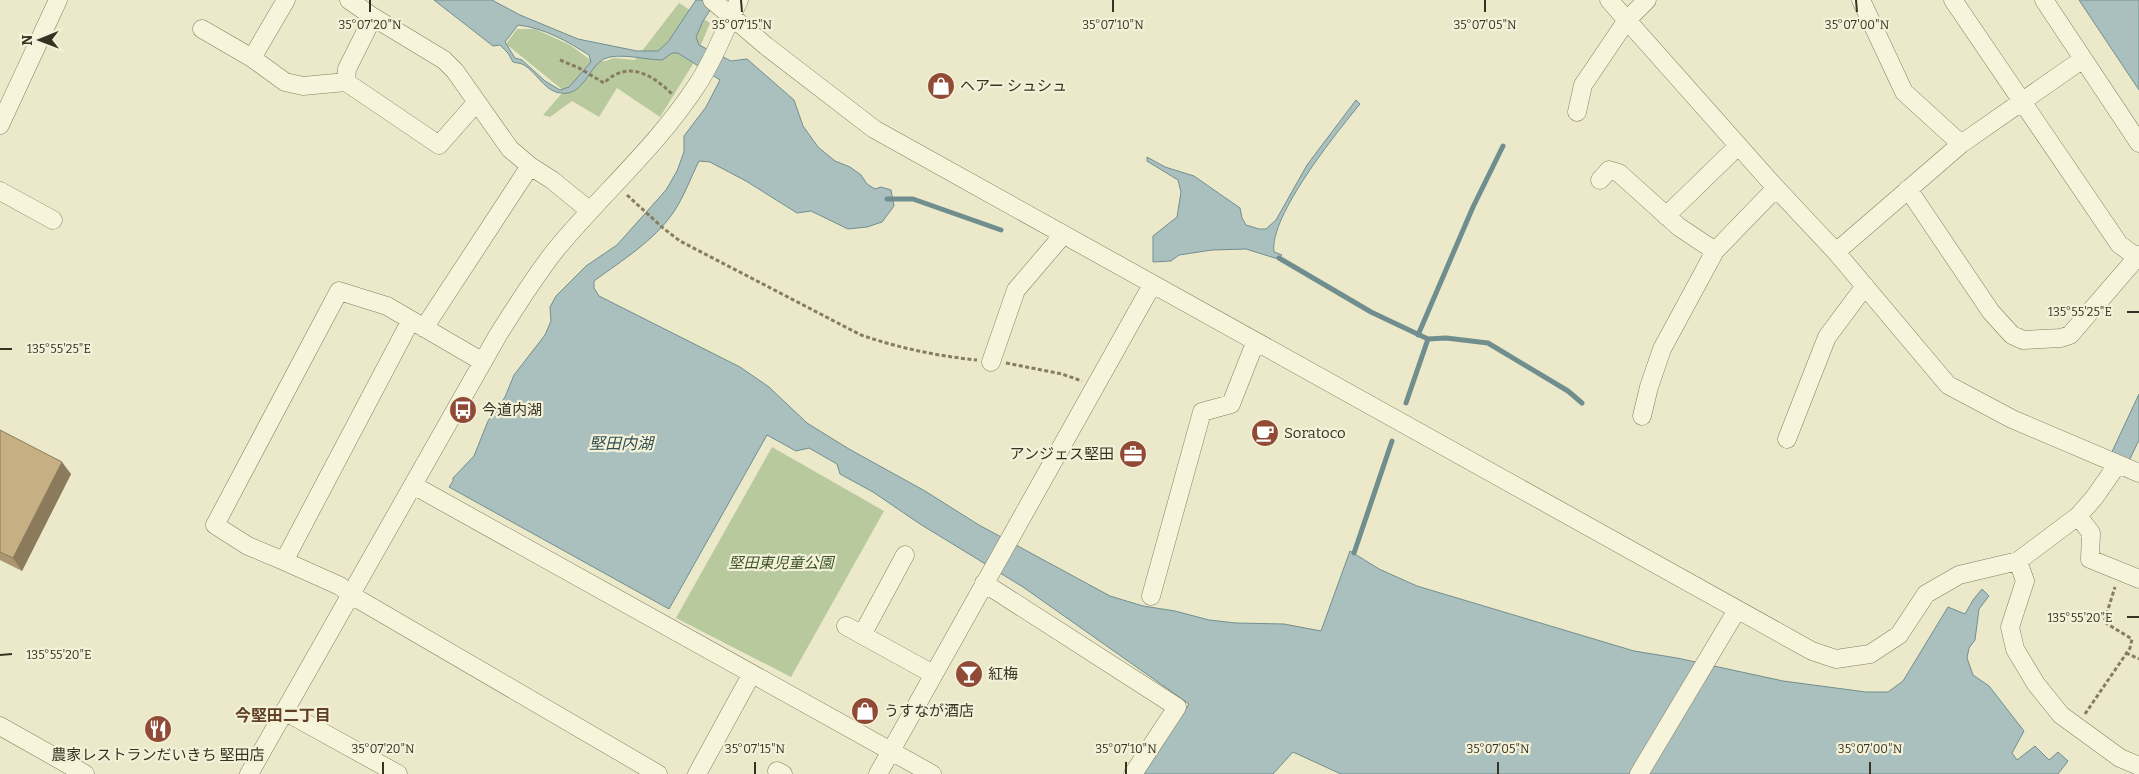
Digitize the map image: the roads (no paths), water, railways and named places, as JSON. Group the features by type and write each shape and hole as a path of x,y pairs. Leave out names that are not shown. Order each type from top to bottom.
{"street":[{"path":"0,125 58,0"},
{"path":"252,58 286,0"},
{"path":"349,0 373,17 444,60 455,71 510,149 590,211"},
{"path":"249,774 528,286 558,247 659,138 704,72 740,0"},
{"path":"1609,0 1738,146 1836,252 1948,385 2012,419 2139,473"},
{"path":"1577,112 1583,85 1627,20 1647,0"},
{"path":"1860,0 1904,92 1962,144"},
{"path":"1908,189 1991,312 2012,335 2023,340 2062,338 2070,335 2138,257 2119,244 1953,0"},
{"path":"2044,0 2139,143"},
{"path":"715,2 731,17 874,129 1737,610 1812,651 1836,659 1870,654 1899,635 1926,594 1959,574 2018,560 2078,516 2094,498 2117,465"},
{"path":"346,82 347,69 373,17"},
{"path":"202,29 252,58 285,82 303,86 346,82 439,145 476,103"},
{"path":"1836,252 1962,144 2083,59"},
{"path":"1666,216 1738,146"},
{"path":"284,561 418,324 530,166"},
{"path":"1600,180 1609,170 1619,173 1679,227 1715,251"},
{"path":"1642,416 1649,387 1662,349 1715,251 1776,188"},
{"path":"0,191 54,220"},
{"path":"991,362 1016,290 1063,235"},
{"path":"878,774 1152,285"},
{"path":"1787,439 1827,337 1865,286"},
{"path":"483,362 387,306 339,291 215,525 248,546 340,586 351,595 658,774"},
{"path":"1150,596 1202,412 1232,404 1255,342"},
{"path":"413,485 751,675 932,774"},
{"path":"2078,516 2091,533 2090,559 2139,579"},
{"path":"862,635 905,555"},
{"path":"2018,560 2025,581 2010,627 2015,649 2036,684 2061,715 2120,758 2139,766"},
{"path":"988,576 1177,707 1133,774"},
{"path":"1639,774 1737,610"},
{"path":"846,626 933,674"},
{"path":"696,774 751,675"},
{"path":"284,711 398,774"},
{"path":"0,726 85,774"}],"water":[{"name":"堅田内湖","path":"434,0 492,0 520,15 578,39 637,51 658,51 668,42 696,0 717,0 703,21 696,37 699,45 731,61 747,59 794,100 803,126 818,147 835,161 850,167 861,175 867,184 875,189 881,187 891,190 894,206 882,222 867,227 848,229 811,211 797,213 746,181 710,162 699,161 681,200 665,223 647,242 594,281 594,288 599,296 740,367 769,387 807,423 849,449 925,491 979,525 1110,596 1143,606 1175,611 1209,620 1236,623 1284,624 1321,631 1350,551 1379,569 1417,586 1634,651 1677,658 1783,681 1866,692 1888,692 1903,681 1948,607 1965,614 1982,589 1989,596 1979,609 1975,640 1969,648 1967,658 1973,675 1989,686 2024,731 2012,753 2017,760 2035,746 2049,760 2058,752 2068,761 2058,774 1341,774 1293,752 1273,774 1144,774 1189,704 1023,587 920,524 873,492 840,474 837,464 809,448 796,451 767,435 669,609 449,487 453,478 474,456 488,421 505,397 514,375 545,335 551,321 550,307 556,296 586,266 617,245 666,190 677,171 684,152 684,136 706,107 720,80 678,53 672,53 662,60 616,56 599,62 583,83 574,91 560,93 548,88 524,65 513,62 500,45 493,46","holes":["518,25 555,36 589,55 591,62 569,87 560,90 545,81 522,60 515,58 505,42"]},
{"path":"2079,0 2139,0 2139,90"},
{"path":"1356,100 1360,104 1306,175 1282,218 1275,236 1274,252 1282,255 1278,259 1246,249 1212,250 1179,255 1171,261 1153,262 1153,236 1177,217 1181,192 1178,180 1147,161 1147,157 1165,167 1194,176 1240,208 1246,225 1266,229 1276,220 1307,165"},
{"path":"2139,394 2139,440 2129,461 2110,456"}],"waterway":[{"path":"1418,335 1473,207 1503,146"},
{"path":"887,199 913,199 1001,230"},
{"path":"1279,258 1371,312 1428,339 1406,403"},
{"path":"1428,339 1446,338 1488,343 1568,391 1582,403"},
{"path":"1354,553 1392,441"}],"place":[{"name":"ヘアー シュシュ","path":"941,86"},
{"name":"今道内湖","path":"463,410"},
{"name":"Soratoco","path":"1265,433"},
{"name":"アンジェス堅田","path":"1133,454"},
{"name":"紅梅","path":"969,674"},
{"name":"うすなが酒店","path":"865,711"},
{"name":"農家レストランだいきち 堅田店","path":"158,729"}],"district":[{"name":"今堅田二丁目","path":"283,715"}],"park label":[{"name":"堅田東児童公園","path":"781,563"}]}
